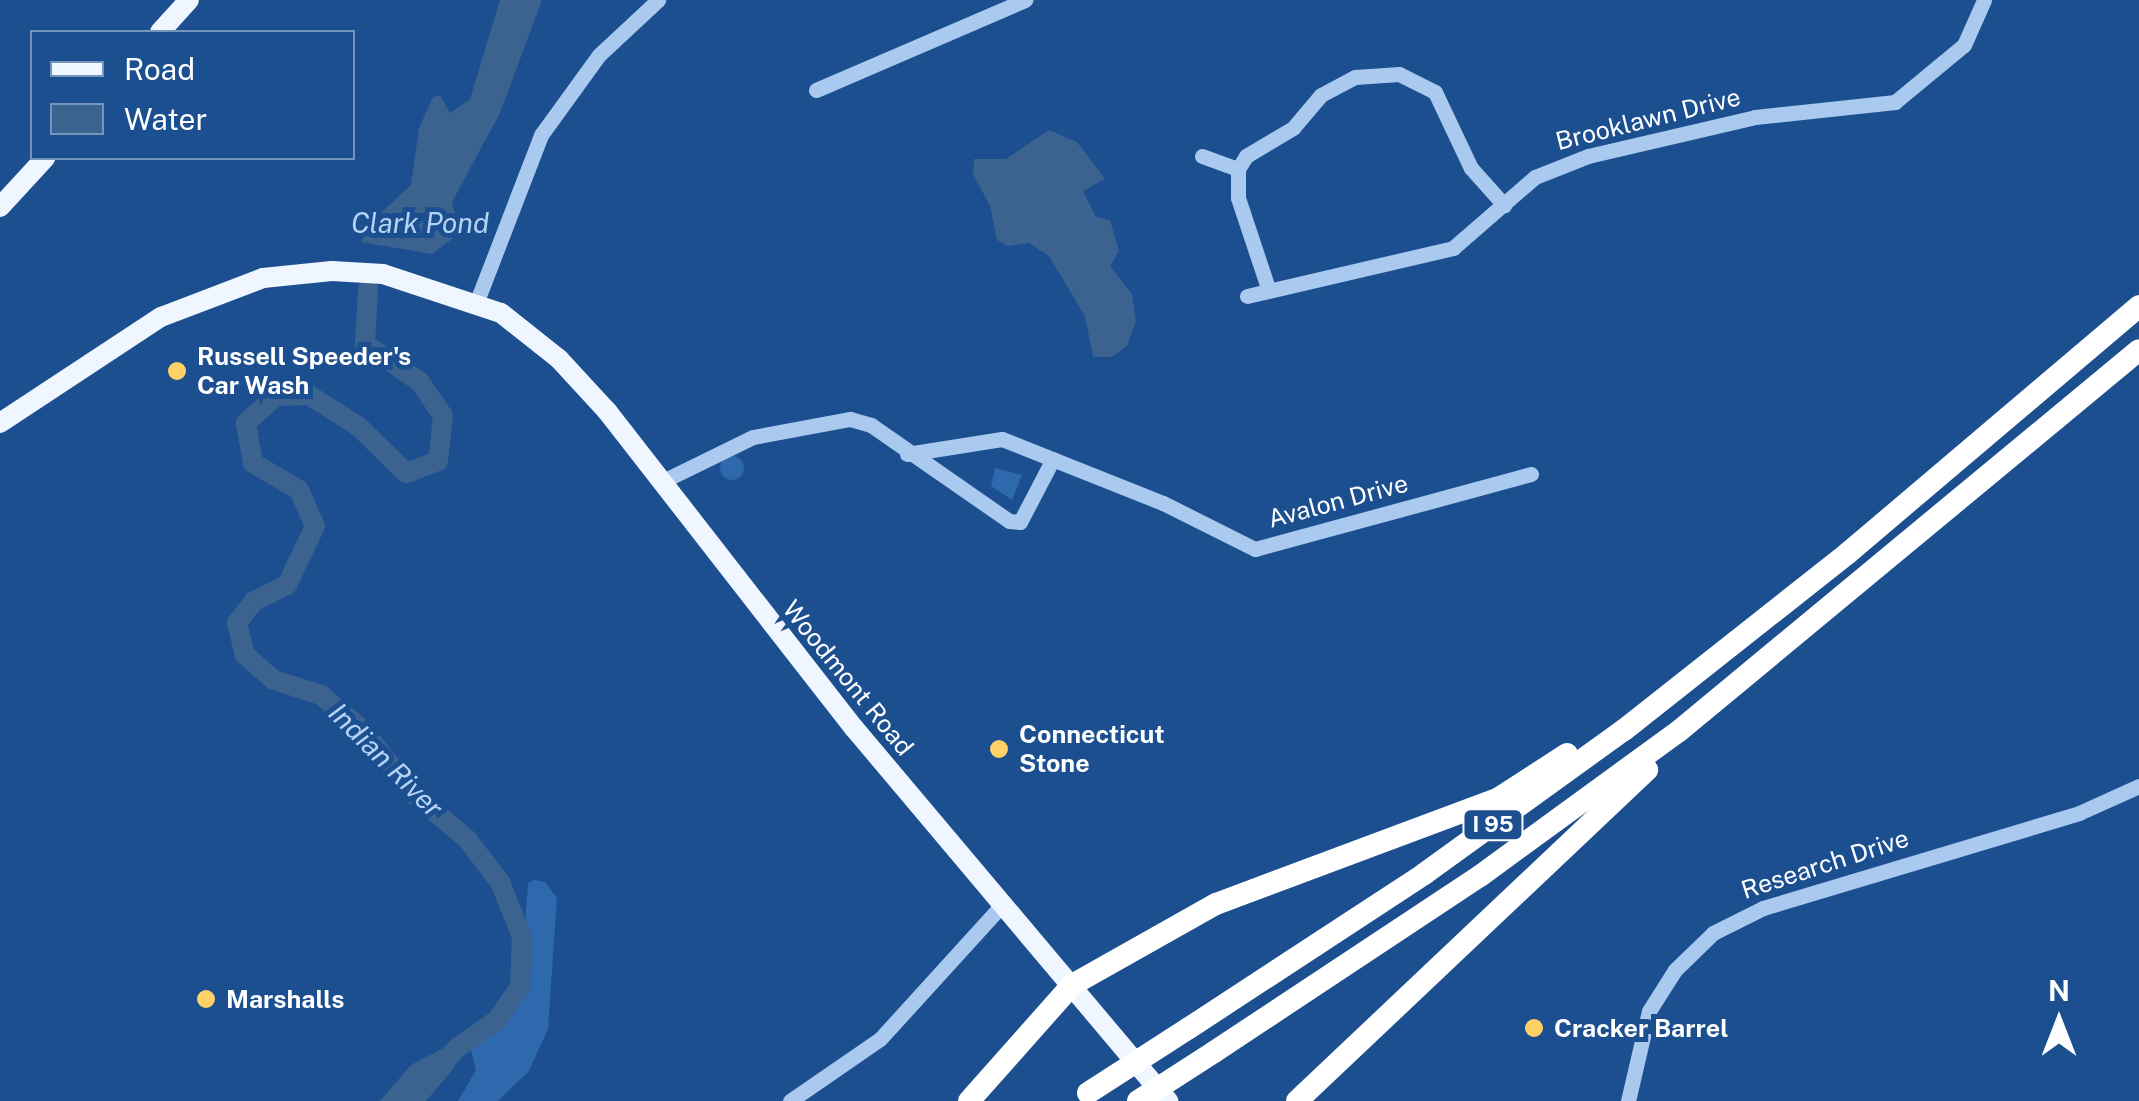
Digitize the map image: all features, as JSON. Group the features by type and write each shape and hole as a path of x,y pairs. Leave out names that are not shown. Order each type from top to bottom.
{"highway":[{"name":"I 95","path":"1082,1097 1491,827 1785,605 2139,306"},
{"name":"I 95","path":"1138,1101 1514,852 1744,680 2139,350"},
{"path":"969,1101 1072,985 1216,904 1499,798 1785,605"},
{"path":"1297,1101 1744,680"}],"main road":[{"path":"162,30 189,0"},
{"path":"0,207 43,160"},
{"path":"0,422 161,317 264,278 362,272 478,300"},
{"name":"Woodmont Road","path":"478,300 569,368 1002,905 1168,1101"}],"street":[{"path":"478,300 541,135 599,55 658,0"},
{"path":"816,90 1024,0"},
{"name":"Brooklawn Drive","path":"1248,296 1268,288 1453,248 1535,177 1588,156 1755,117 1895,102 1964,45 1984,0"},
{"path":"1268,288 1238,198 1238,168 1246,156 1293,128 1331,88 1370,74 1399,74 1443,101 1471,168 1504,205"},
{"path":"1202,156 1238,168"},
{"path":"663,482 740,442 830,420 871,426 1014,523 1029,515 1053,459"},
{"name":"Avalon Drive","path":"907,454 1002,440 1165,503 1255,549 1532,474"},
{"name":"Research Drive","path":"1628,1101 1649,1011 1674,970 1714,932 1763,908 2049,823 2139,786"},
{"path":"790,1101 880,1040 1002,905"}],"shaded area":[{"path":"732,456 744,468 732,480 720,468"},
{"path":"995,468 1022,475 1012,500 991,486"},
{"path":"545,882 557,898 548,1029 529,1071 498,1101 458,1101 476,1070 467,1036 520,995 528,883"}],"water":[{"name":"Clark Pond","path":"500,0 542,0 500,113 452,202 460,233 432,254 361,242 371,222 411,185 419,128 433,97 440,95 450,113 470,99"},
{"path":"1049,130 1077,142 1105,179 1083,191 1096,217 1110,220 1119,251 1110,266 1132,294 1136,321 1127,346 1112,357 1093,357 1085,316 1049,256 1029,243 1008,246 997,240 990,206 973,174 974,159 1006,159"},
{"path":"449,1045 455,1067 426,1101 380,1101 411,1065"}],"waterway":[{"name":"Indian River","path":"368,289 365,344 420,382 443,416 438,461 406,473 358,426 309,395 276,396 246,423 253,463 299,490 315,526 287,585 254,601 237,623 245,655 274,680 321,695 364,731 410,791 467,839 500,882 522,937 520,987 497,1020 458,1047 408,1101"}],"place":[{"name":"Russell Speeder's Car Wash","path":"177,371"},
{"name":"Connecticut Stone","path":"999,749"},
{"name":"Marshalls","path":"206,999"},
{"name":"Cracker Barrel","path":"1534,1028"}]}
